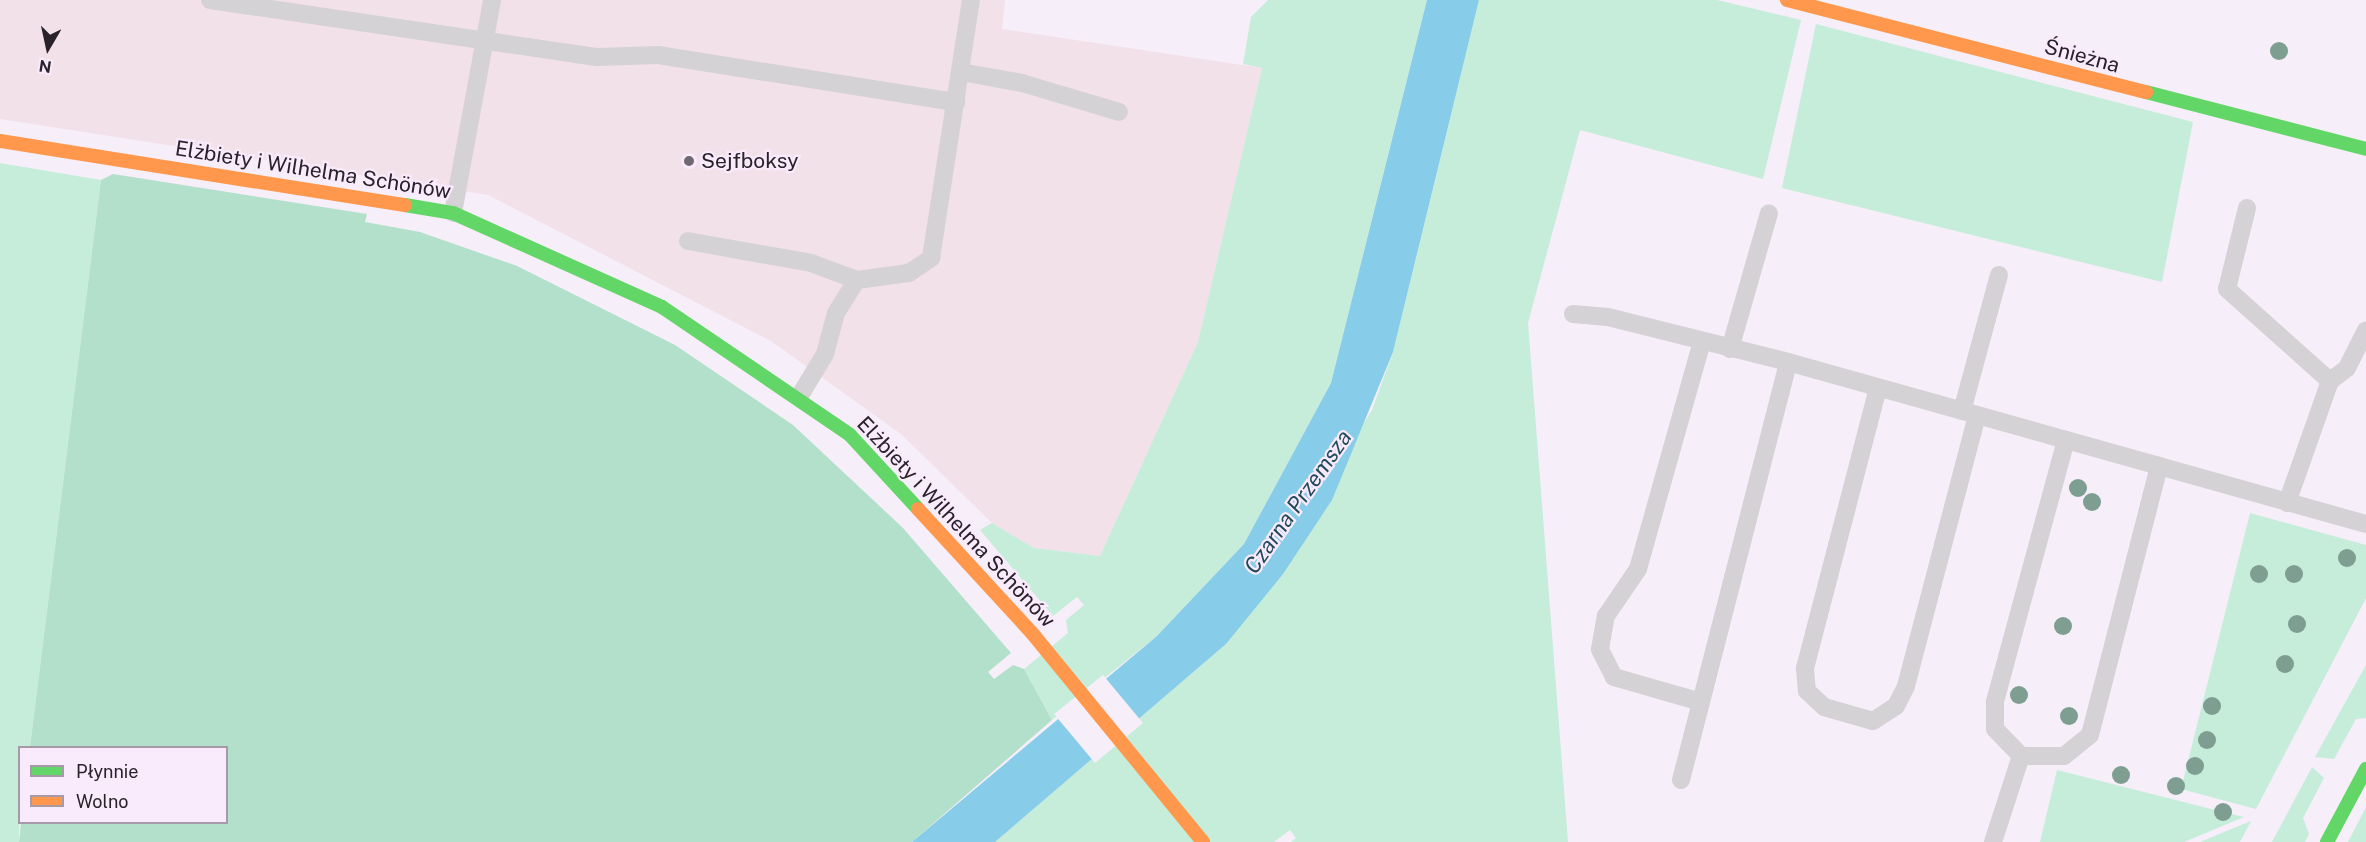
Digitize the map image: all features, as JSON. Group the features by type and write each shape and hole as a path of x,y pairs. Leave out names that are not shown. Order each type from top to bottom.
{"street":[{"name":"Śnieżna","path":"1787,0 2366,149"},
{"name":"Elżbiety i Wilhelma Schönów","path":"0,141 453,213 662,307 799,397 850,435 1032,633 1203,842"},
{"path":"2327,842 2366,769"}],"lane":[{"path":"210,0 598,57 658,55 956,102"},
{"path":"453,213 492,0"},
{"path":"688,241 811,262 857,280 909,273 931,258 962,72 971,0"},
{"path":"962,72 1022,83 1119,112"},
{"path":"2247,208 2227,290 2330,381"},
{"path":"1730,350 1768,213"},
{"path":"1878,388 1805,669 1807,691 1824,708 1873,721 1896,706 1906,686 1970,413 1999,275"},
{"path":"799,397 825,354 836,313 857,280"},
{"path":"1573,314 1608,317 1730,350 1788,362 2366,524"},
{"path":"2287,503 2330,381 2347,368 2366,330"},
{"path":"1701,702 1614,677 1600,649 1606,616 1638,569 1702,342"},
{"path":"1681,780 1788,362"},
{"path":"2066,440 1995,702 1995,729 2021,756 2064,756 2090,735 2159,466"},
{"path":"1993,842 2021,756"}],"shaded area":[{"path":"0,0 1005,0 1002,29 1262,68 1198,342 1100,556 1034,548 992,523 901,434 771,341 488,195 0,119"}],"green space":[{"path":"1268,0 1427,0 1331,383 1244,544 1157,636 1052,720 1024,669 1068,633 1066,620 1084,605 1077,597 1053,616 980,530 992,523 1034,548 1100,556 1198,342 1262,68 1243,64 1251,17"},
{"path":"1479,0 1717,0 1801,20 1763,179 1580,130 1528,323 1568,842 1291,842 1296,838 1290,830 1274,842 995,842 1226,644 1372,410 1393,352"},
{"path":"1816,24 2193,122 2162,282 1782,188"},
{"path":"0,163 101,180 30,746 18,746 19,842 0,842"},
{"path":"113,174 367,214 365,222 420,232 517,266 675,345 793,425 903,528 1011,653 988,672 994,679 1013,665 1024,669 1052,720 912,842 19,842 21,824 228,824 228,746 30,746 101,180"},
{"path":"2250,513 2366,545 2366,598 2256,809 2181,789"},
{"path":"2366,665 2366,718 2356,719 2334,759 2315,757"},
{"path":"2312,767 2324,778 2303,818 2309,834 2305,842 2272,842"},
{"path":"2057,770 2244,817 2184,842 2040,842"},
{"path":"2366,807 2366,842 2348,842"},
{"path":"2251,821 2240,842 2200,842"}],"water":[{"name":"Czarna Przemsza","path":"1427,0 1479,0 1393,352 1332,500 1283,574 1226,644 995,842 912,842 1157,636 1244,544 1331,383"}],"pier":[{"path":"1103,675 1143,723 1095,763 1054,714"}],"traffic: fast":[{"path":"2146,92 2366,149"},
{"path":"405,205 453,213 662,307 850,435 918,509"},
{"path":"2327,842 2366,769"}],"traffic: slow":[{"path":"1787,0 2146,92"},
{"path":"0,141 405,205"},
{"path":"918,509 1032,633 1203,842"}],"place":[{"name":"Sejfboksy","path":"689,161"}]}
